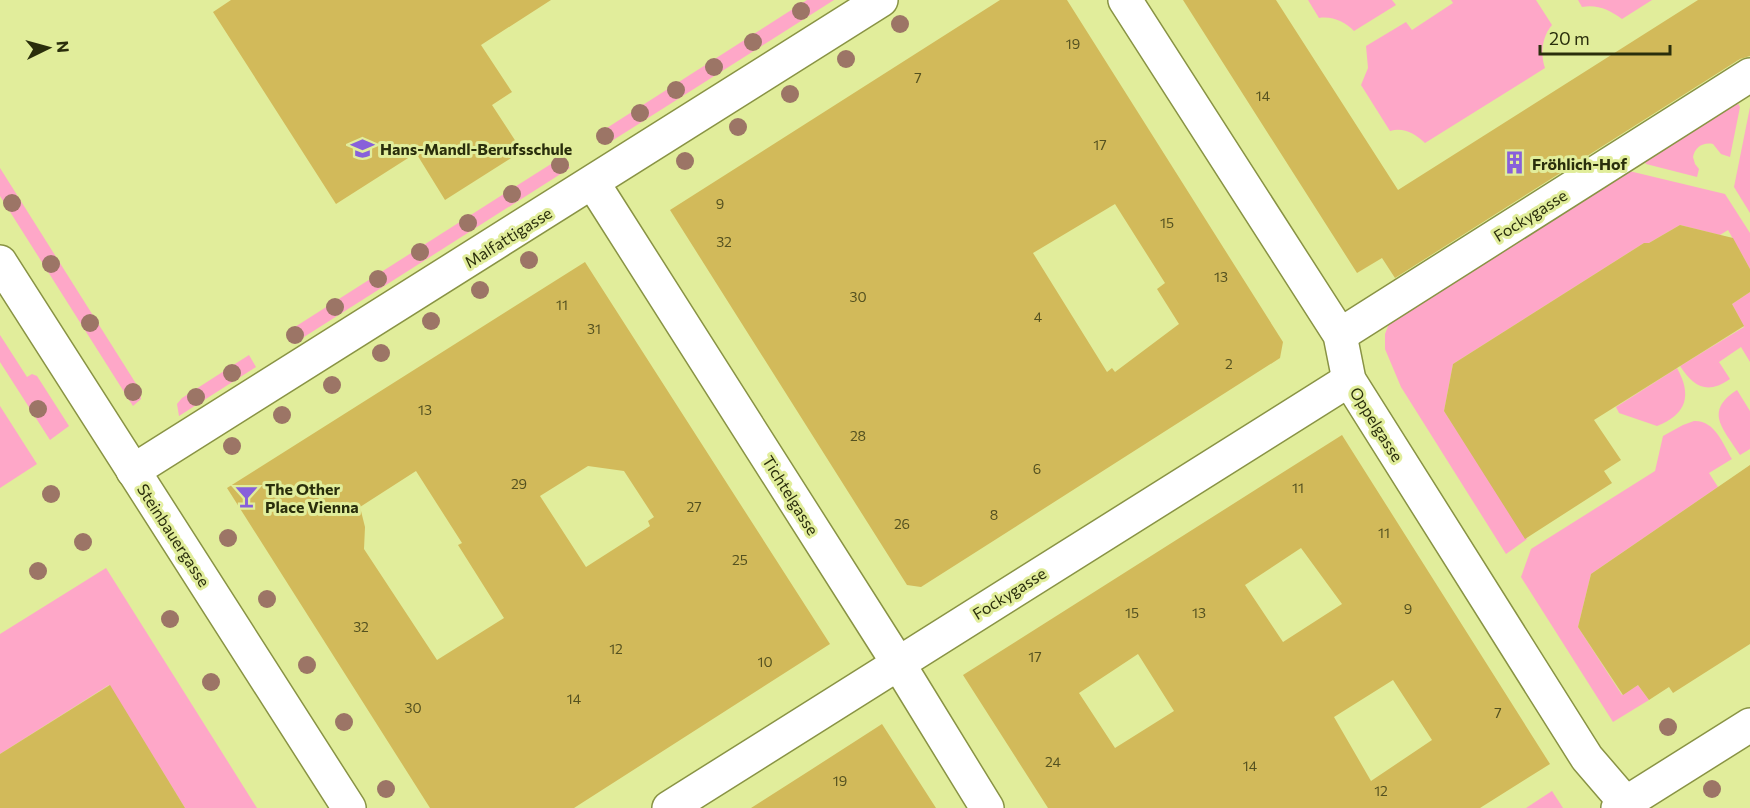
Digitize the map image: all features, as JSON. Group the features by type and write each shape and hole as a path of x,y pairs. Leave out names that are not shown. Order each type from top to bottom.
{"street":[{"name":"Malfattigasse","path":"133,471 881,0"},
{"name":"Oppelgasse","path":"1125,0 1340,335 1348,380 1587,758 1625,806"},
{"name":"Fockygasse","path":"1340,335 1750,75"},
{"name":"Tichtelgasse","path":"593,183 898,663 987,808"},
{"name":"Steinbauergasse","path":"0,262 349,808"},
{"name":"Fockygasse","path":"669,808 1348,380"},
{"path":"1625,806 1750,724"}],"shaded area":[{"path":"807,0 834,0 607,144 599,133"},
{"path":"1308,0 1392,0 1396,5 1354,31 1338,20 1319,18"},
{"path":"1451,0 1536,0 1552,25 1543,46 1545,68 1425,143 1409,132 1390,131 1361,85 1368,68 1366,46 1406,22 1412,30 1453,3"},
{"path":"1578,0 1652,0 1622,19 1603,8 1582,7"},
{"path":"1736,100 1740,107 1730,157 1721,154 1713,144 1700,146 1693,157 1699,169 1697,177 1646,164 1643,159"},
{"path":"1750,107 1750,213 1734,187"},
{"path":"562,157 570,168 293,344 287,332"},
{"path":"0,168 140,390 141,399 133,406 0,196"},
{"path":"1625,170 1725,194 1750,233 1750,269 1728,230 1720,235 1680,225 1649,243 1644,243 1453,364 1444,411 1527,539 1506,554 1401,387 1385,349 1385,334 1390,321"},
{"path":"1750,292 1750,362 1741,347 1719,362 1730,379 1714,387 1696,384 1680,366 1744,327 1732,304"},
{"path":"0,335 27,377 32,374 37,376 69,426 50,440 0,362"},
{"path":"249,355 256,367 179,416 177,404 182,398"},
{"path":"1677,368 1682,378 1685,395 1684,403 1675,416 1657,426 1619,413 1616,407"},
{"path":"1737,390 1750,411 1750,449 1740,455 1723,429 1719,413 1727,398"},
{"path":"0,406 37,464 0,488"},
{"path":"1694,421 1708,424 1718,434 1732,459 1709,473 1718,487 1591,574 1578,627 1622,695 1638,685 1649,700 1613,722 1521,577 1531,549 1655,471 1663,436"},
{"path":"106,568 257,808 185,808 109,685 0,754 0,634"},
{"path":"1552,791 1563,808 1526,808"}],"building":[{"name":"Hans-Mandl-Berufsschule","path":"231,0 551,0 481,45 512,92 492,105 522,151 445,200 416,153 336,204 213,12"},
{"path":"1000,0 1067,0 1283,342 1280,358 921,587 907,585 670,210","holes":["1115,204 1165,283 1157,289 1179,324 1115,372 1112,368 1107,372 1033,253"]},
{"name":"Fröhlich-Hof","path":"1183,0 1276,0 1398,190 1698,0 1750,0 1750,56 1740,59 1395,278 1382,258 1357,273"},
{"path":"1680,225 1733,238 1750,269 1750,292 1732,304 1744,326 1594,420 1621,460 1604,471 1612,483 1525,539 1444,411 1453,364 1644,243 1649,243"},
{"path":"585,262 830,644 574,808 430,808 227,488","holes":["588,466 624,471 654,517 648,521 650,526 586,567 540,496","416,471 462,543 458,545 504,618 437,660 364,549 365,527 360,507"]},
{"path":"1342,435 1550,764 1480,808 1048,808 963,675","holes":["1301,548 1342,604 1283,642 1245,585","1138,654 1174,711 1115,748 1079,693","1393,680 1432,740 1371,781 1334,717"]},
{"path":"1750,465 1750,644 1673,693 1669,687 1649,700 1638,685 1623,695 1578,627 1591,574"},
{"path":"110,685 185,808 0,808 0,754"},
{"path":"882,724 936,808 751,808 809,771"}],"place":[{"name":"Hans-Mandl-Berufsschule","path":"362,148"},
{"name":"Fröhlich-Hof","path":"1514,163"},
{"name":"The Other Place Vienna","path":"247,497"}]}
